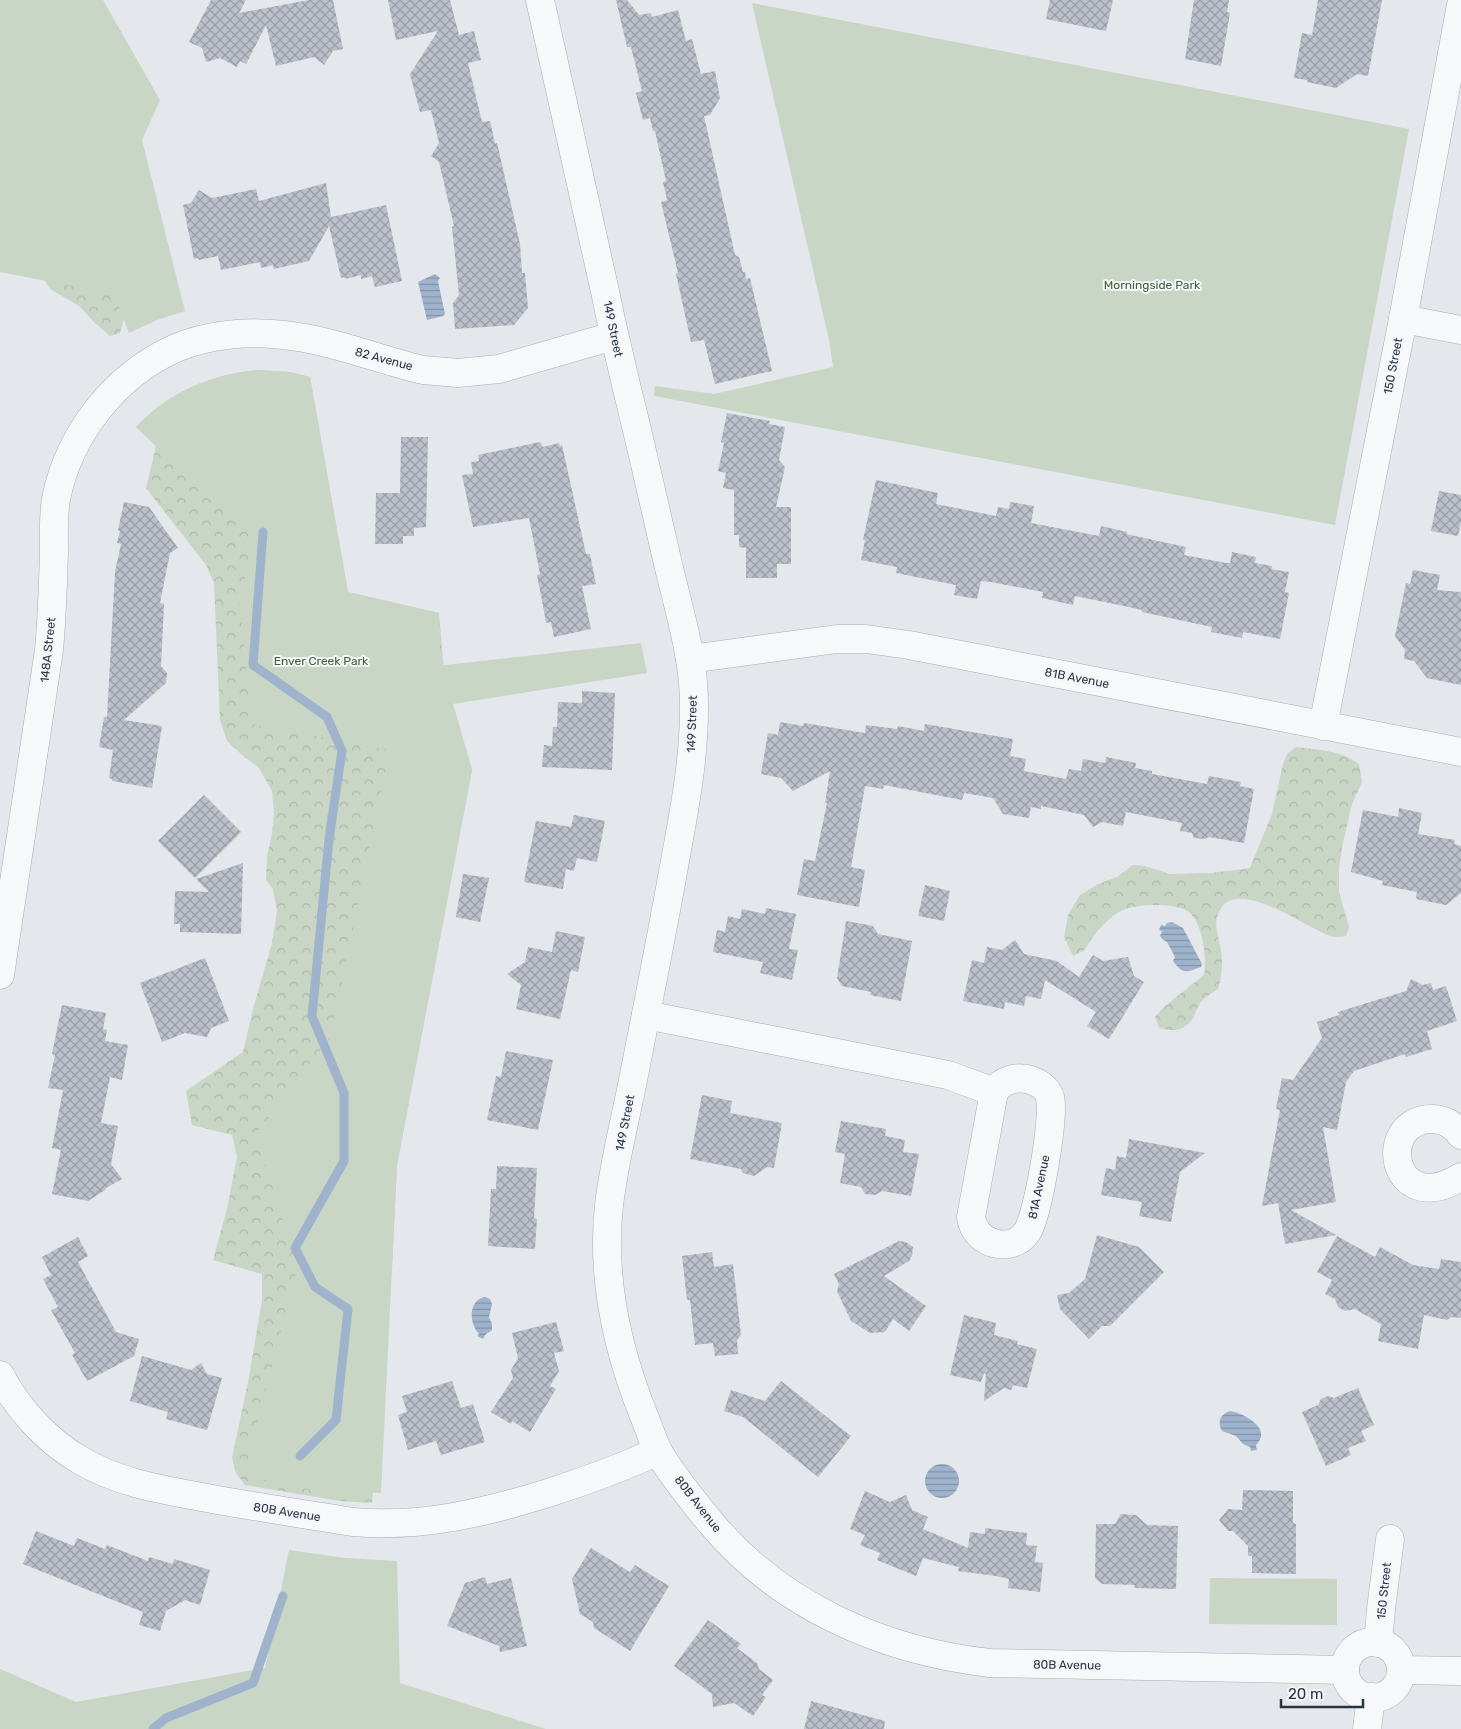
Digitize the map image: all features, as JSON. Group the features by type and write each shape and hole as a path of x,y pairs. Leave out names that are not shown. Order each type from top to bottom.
{"street":[{"name":"149 Street","path":"540,0 606,296 613,336 627,388 690,659 694,708 686,799 609,1202 607,1224 608,1269 614,1318 622,1354 633,1390 658,1451"},
{"name":"150 Street","path":"1323,726 1403,319 1461,5"},
{"path":"1403,319 1461,330"},
{"name":"82 Avenue","path":"156,358 175,348 204,339 229,335 268,334 310,339 423,370 445,373 472,372 512,366 542,355 613,336"},
{"name":"148A Street","path":"0,975 49,650 54,511 59,488 76,442 97,410 125,382 156,358"},
{"name":"81B Avenue","path":"690,659 827,640 866,639 909,645 1461,752"},
{"path":"646,1015 948,1074 994,1092"},
{"name":"81A Avenue","path":"1020,1079 1032,1081 1047,1090 1051,1107 1050,1132 1033,1221 1023,1237 1008,1245 996,1245 980,1236 973,1228 971,1217 994,1092 1007,1080 1020,1079"},
{"path":"1461,1135 1453,1125 1441,1120 1421,1120 1404,1132 1399,1140 1397,1151 1399,1166 1403,1174 1410,1182 1419,1187 1429,1189 1443,1187 1461,1177"},
{"name":"80B Avenue","path":"0,1375 25,1411 52,1440 79,1460 140,1484 234,1503 353,1522 379,1524 419,1523 478,1513 532,1498 599,1476 658,1451 681,1485 715,1527 740,1554 766,1576 792,1595 833,1619 861,1632 908,1648 941,1656 990,1663 1346,1670"},
{"name":"150 Street","path":"1378,1643 1390,1538"},
{"path":"1378,1643 1386,1645 1397,1655 1401,1670 1400,1679 1392,1691 1380,1697 1371,1698 1363,1695 1350,1685 1346,1670 1350,1654 1355,1648 1362,1644 1378,1643"},
{"path":"1401,1670 1461,1671"},
{"path":"1367,1729 1371,1698"}],"green space":[{"path":"0,0 103,0 160,100 142,140 185,311 157,320 129,333 114,294 0,272"},
{"name":"Morningside Park","path":"752,3 1409,129 1335,525 654,396 655,386 714,394 833,367 829,340"},
{"path":"0,152 127,308 120,333 110,336 79,306 50,289 30,257"},
{"name":"Enver Creek Park","path":"259,370 290,372 310,377 348,592 439,613 444,673 472,770 397,1165 392,1268 372,1503 340,1501 245,1485 236,1473 232,1458 249,1377 262,1300 262,1274 213,1260 227,1209 237,1157 232,1135 192,1125 186,1091 243,1052 272,943 277,911 273,889 266,880 267,856 274,813 272,791 259,768 227,741 220,720 214,583 206,565 146,488 156,446 136,427 162,404 192,387 224,376"},
{"name":"Enver Creek Park","path":"259,370 290,372 310,377 348,592 439,613 437,666 641,643 647,673 453,704 472,770 397,1165 381,1493 326,1493 244,1475 298,1264 255,1135 331,1037 389,750 252,724 240,603 253,534 136,427 162,404 192,387 224,376"},
{"path":"1296,747 1337,753 1359,764 1362,782 1352,804 1339,869 1339,892 1349,927 1346,936 1331,936 1257,901 1241,899 1229,901 1220,910 1216,921 1222,961 1218,989 1202,1001 1193,1018 1186,1026 1174,1030 1159,1028 1155,1017 1164,1007 1204,975 1205,960 1201,933 1190,913 1177,907 1158,905 1123,910 1102,926 1082,952 1073,956 1064,937 1068,915 1080,895 1098,884 1117,877 1133,865 1145,866 1170,874 1211,873 1250,868 1272,814 1283,764 1287,754"},
{"path":"289,1550 345,1558 397,1561 400,1683 546,1729 0,1729 0,1669 76,1702 265,1668"},
{"path":"1210,1578 1337,1579 1337,1625 1209,1624"}],"water":[{"path":"435,274 440,278 438,281 445,314 427,320 418,282"},
{"path":"1172,922 1183,928 1202,964 1201,967 1186,971 1180,969 1173,961 1175,957 1167,942 1160,936 1162,931 1159,930 1161,925 1165,926 1167,923"},
{"path":"485,1297 490,1299 492,1304 489,1317 492,1330 483,1339 477,1336 479,1334 473,1324 472,1312 475,1302"},
{"path":"1230,1411 1249,1418 1259,1428 1261,1433 1256,1445 1257,1450 1251,1451 1250,1447 1243,1444 1236,1436 1222,1431 1220,1419"},
{"path":"942,1464 954,1469 959,1481 954,1493 942,1498 930,1493 925,1481 930,1469"}],"building":[{"path":"211,0 246,0 239,13 309,0 333,0 343,49 333,51 324,65 314,57 276,66 266,25 246,64 240,61 237,67 220,58 206,62 202,48 189,42"},
{"path":"388,0 450,0 459,35 474,31 481,60 468,63 482,122 490,121 495,144 497,143 520,244 522,273 525,273 528,308 514,325 455,329 453,303 459,295 452,227 454,226 439,162 431,156 439,143 431,110 420,112 410,74 438,31 396,40"},
{"path":"616,0 627,0 639,15 651,13 652,17 678,10 686,41 692,39 701,74 715,71 720,98 710,115 704,116 735,255 739,257 746,279 750,278 772,371 715,384 704,340 691,342 676,274 678,273 661,202 667,200 663,182 666,181 655,131 653,131 650,118 643,120 636,93 642,91 631,47 627,47"},
{"path":"1050,0 1113,0 1106,31 1046,19"},
{"path":"1194,0 1229,0 1227,12 1230,13 1221,66 1185,59"},
{"path":"1318,0 1382,0 1368,76 1357,74 1336,88 1294,78 1302,33 1312,35"},
{"path":"326,183 331,217 386,205 402,281 375,287 372,276 361,279 361,275 345,279 344,277 341,278 329,226 309,261 274,269 273,265 261,268 260,262 221,270 218,256 199,260 198,258 194,259 183,205 191,203 199,190 212,198 256,189 259,201"},
{"path":"727,413 770,421 769,424 785,427 779,460 785,467 776,507 791,507 791,564 777,564 777,578 746,578 746,548 739,547 739,535 734,535 734,490 723,488 726,473 718,471 724,443 721,442"},
{"path":"401,437 428,437 426,527 414,528 414,536 403,536 403,544 375,544 376,493 400,493"},
{"path":"540,442 543,447 559,443 560,446 562,445 586,554 590,554 596,584 582,586 591,629 554,637 551,622 546,623 537,575 540,574 529,518 473,527 462,475 473,474 471,462 479,461 478,455"},
{"path":"876,480 938,493 936,504 996,516 998,507 1009,509 1010,502 1034,506 1031,523 1099,536 1101,526 1127,532 1126,534 1186,547 1184,555 1226,563 1230,563 1232,552 1256,557 1255,563 1272,566 1271,569 1289,572 1285,592 1289,593 1280,639 1243,632 1242,638 1211,632 1212,627 1075,596 1073,605 1042,598 1043,592 991,582 981,581 977,599 954,595 956,585 896,573 897,567 861,560 865,540 863,540"},
{"path":"1439,491 1461,495 1461,522 1458,536 1431,531"},
{"path":"124,502 149,507 178,548 170,553 160,603 164,604 161,666 167,673 166,683 124,720 162,726 152,788 112,781 109,778 113,750 99,747 104,717 107,717 115,572 121,544 117,543 120,531 118,530"},
{"path":"1413,570 1440,575 1437,590 1461,592 1461,685 1427,678 1414,661 1404,659 1405,650 1395,636 1406,583 1410,584"},
{"path":"582,691 615,693 612,770 542,767 544,745 552,746 553,727 557,727 558,702 582,703"},
{"path":"780,722 803,726 804,723 865,733 866,725 897,729 898,726 924,731 925,724 1013,739 1010,756 1026,759 1024,771 1066,779 1069,769 1081,771 1083,759 1105,763 1106,757 1136,763 1135,768 1152,771 1152,774 1207,784 1209,776 1241,782 1240,786 1254,789 1244,843 1209,837 1205,839 1194,838 1192,833 1180,831 1182,823 1126,812 1123,826 1102,822 1093,827 1084,815 1041,806 1041,809 1031,807 1029,818 1003,814 993,798 964,793 962,800 884,785 883,789 865,786 851,867 865,870 859,907 797,895 804,859 815,861 827,803 825,803 830,771 793,791 781,778 761,774 768,733 778,735"},
{"path":"204,795 241,832 195,878 158,841"},
{"path":"1399,808 1422,813 1418,834 1455,840 1454,844 1461,846 1461,893 1446,905 1416,899 1417,892 1382,885 1383,881 1351,872 1363,810 1398,817"},
{"path":"574,815 605,821 597,862 577,858 574,871 566,869 563,889 524,882 536,821 571,827"},
{"path":"243,863 241,934 180,932 180,924 174,924 175,891 209,892 196,879"},
{"path":"463,874 489,878 480,922 456,917"},
{"path":"925,885 950,891 944,921 918,916"},
{"path":"766,908 796,914 789,949 798,950 792,980 760,973 763,962 713,952 717,930 725,932 728,916 740,919 742,909 765,914"},
{"path":"846,921 873,926 878,934 912,941 901,1001 870,995 871,992 842,986 837,978"},
{"path":"556,931 585,937 578,972 571,970 560,1019 516,1009 521,985 507,974 525,962 528,947 552,952"},
{"path":"1015,940 1024,954 1057,961 1079,977 1093,955 1103,961 1128,957 1134,976 1144,982 1109,1039 1087,1026 1096,1012 1045,980 1041,999 1026,996 1024,1006 1005,1002 1004,1009 963,1001 972,960 984,963 987,947 1002,950"},
{"path":"205,958 229,1021 211,1028 207,1037 185,1033 162,1042 140,983"},
{"path":"1411,979 1423,985 1431,983 1433,990 1446,986 1457,1021 1427,1031 1432,1049 1406,1057 1405,1054 1354,1071 1346,1082 1337,1130 1323,1127 1336,1202 1291,1210 1336,1235 1285,1244 1278,1203 1262,1206 1280,1110 1276,1109 1282,1078 1293,1080 1322,1038 1317,1022 1339,1015 1338,1012 1406,991"},
{"path":"62,1005 106,1013 103,1029 107,1030 105,1041 128,1045 122,1080 110,1077 101,1123 118,1126 111,1164 122,1179 88,1201 52,1194 61,1150 52,1148 63,1090 48,1088 55,1055 52,1054"},
{"path":"506,1051 553,1060 538,1130 487,1120 496,1076 501,1077"},
{"path":"702,1095 732,1101 730,1113 782,1123 774,1168 767,1167 754,1176 743,1173 741,1169 690,1159"},
{"path":"841,1121 886,1129 885,1136 905,1140 903,1152 919,1154 911,1196 882,1191 875,1195 865,1194 861,1187 840,1183 845,1154 835,1152"},
{"path":"1129,1139 1205,1153 1180,1172 1171,1222 1139,1216 1142,1202 1101,1195 1106,1168 1115,1170 1117,1156 1126,1158"},
{"path":"497,1166 537,1168 534,1218 537,1219 535,1249 488,1246 491,1189 496,1189"},
{"path":"1097,1235 1139,1247 1164,1272 1110,1326 1102,1326 1089,1339 1060,1309 1057,1295 1069,1293 1085,1279"},
{"path":"1337,1236 1375,1257 1380,1247 1413,1265 1439,1269 1441,1259 1461,1262 1461,1318 1451,1317 1447,1320 1424,1315 1418,1349 1378,1341 1381,1324 1355,1309 1345,1311 1338,1307 1335,1299 1325,1294 1332,1280 1317,1272"},
{"path":"78,1237 88,1256 78,1262 116,1332 139,1339 134,1356 87,1381 72,1355 75,1353 51,1310 58,1307 43,1279 51,1275 42,1257"},
{"path":"899,1241 906,1242 913,1247 912,1256 909,1261 884,1276 926,1306 909,1331 893,1319 885,1332 870,1333 851,1321 837,1291 839,1284 834,1274"},
{"path":"712,1252 714,1267 733,1264 741,1335 737,1340 738,1354 715,1356 713,1343 695,1345 690,1300 687,1300 682,1256"},
{"path":"964,1315 996,1323 994,1335 1018,1341 1017,1344 1037,1349 1027,1388 1013,1385 1011,1390 1004,1388 984,1401 986,1374 984,1373 981,1382 950,1375"},
{"path":"556,1322 564,1351 554,1353 559,1371 550,1386 556,1389 530,1432 512,1421 511,1424 491,1412 513,1378 511,1370 518,1358 512,1333"},
{"path":"142,1356 191,1370 201,1363 207,1374 222,1378 207,1430 166,1419 168,1412 130,1401"},
{"path":"452,1381 461,1408 473,1404 485,1442 441,1455 436,1441 408,1450 398,1415 407,1412 402,1396"},
{"path":"781,1381 851,1436 818,1477 743,1417 724,1411 731,1390 765,1401"},
{"path":"1358,1388 1374,1425 1361,1431 1366,1441 1348,1448 1351,1455 1326,1466 1302,1412 1318,1405 1321,1399 1328,1396 1334,1398"},
{"path":"1243,1490 1293,1491 1293,1523 1296,1524 1296,1574 1252,1573 1252,1556 1248,1556 1248,1546 1233,1531 1228,1531 1219,1520 1228,1509 1242,1510"},
{"path":"865,1491 890,1502 906,1495 912,1510 928,1517 923,1529 968,1548 970,1532 985,1534 985,1528 1027,1533 1026,1545 1037,1546 1035,1562 1043,1563 1040,1592 1008,1588 1009,1579 958,1571 959,1567 923,1558 916,1576 877,1560 880,1553 860,1545 865,1535 850,1529"},
{"path":"1121,1514 1136,1515 1147,1525 1178,1526 1176,1589 1134,1588 1135,1585 1102,1584 1095,1578 1096,1524 1115,1524"},
{"path":"36,1531 74,1546 77,1538 105,1549 107,1545 148,1561 149,1557 173,1564 174,1559 210,1570 200,1605 185,1600 166,1611 160,1631 139,1625 143,1612 23,1564"},
{"path":"591,1548 630,1572 635,1565 669,1586 630,1651 594,1628 593,1622 580,1614 572,1579"},
{"path":"485,1577 487,1584 511,1578 527,1646 500,1652 499,1646 447,1626 465,1583"},
{"path":"708,1620 741,1644 737,1648 757,1663 759,1669 773,1680 762,1695 766,1697 753,1716 734,1703 713,1707 712,1694 674,1666"},
{"path":"811,1701 885,1721 884,1729 804,1729"}],"waterway":[{"path":"263,532 253,665 327,717 342,751 329,839 312,1016 344,1093 344,1161 295,1248 315,1287 348,1309 336,1420 300,1456"},
{"path":"153,1729 166,1718 253,1683 283,1596"}]}
